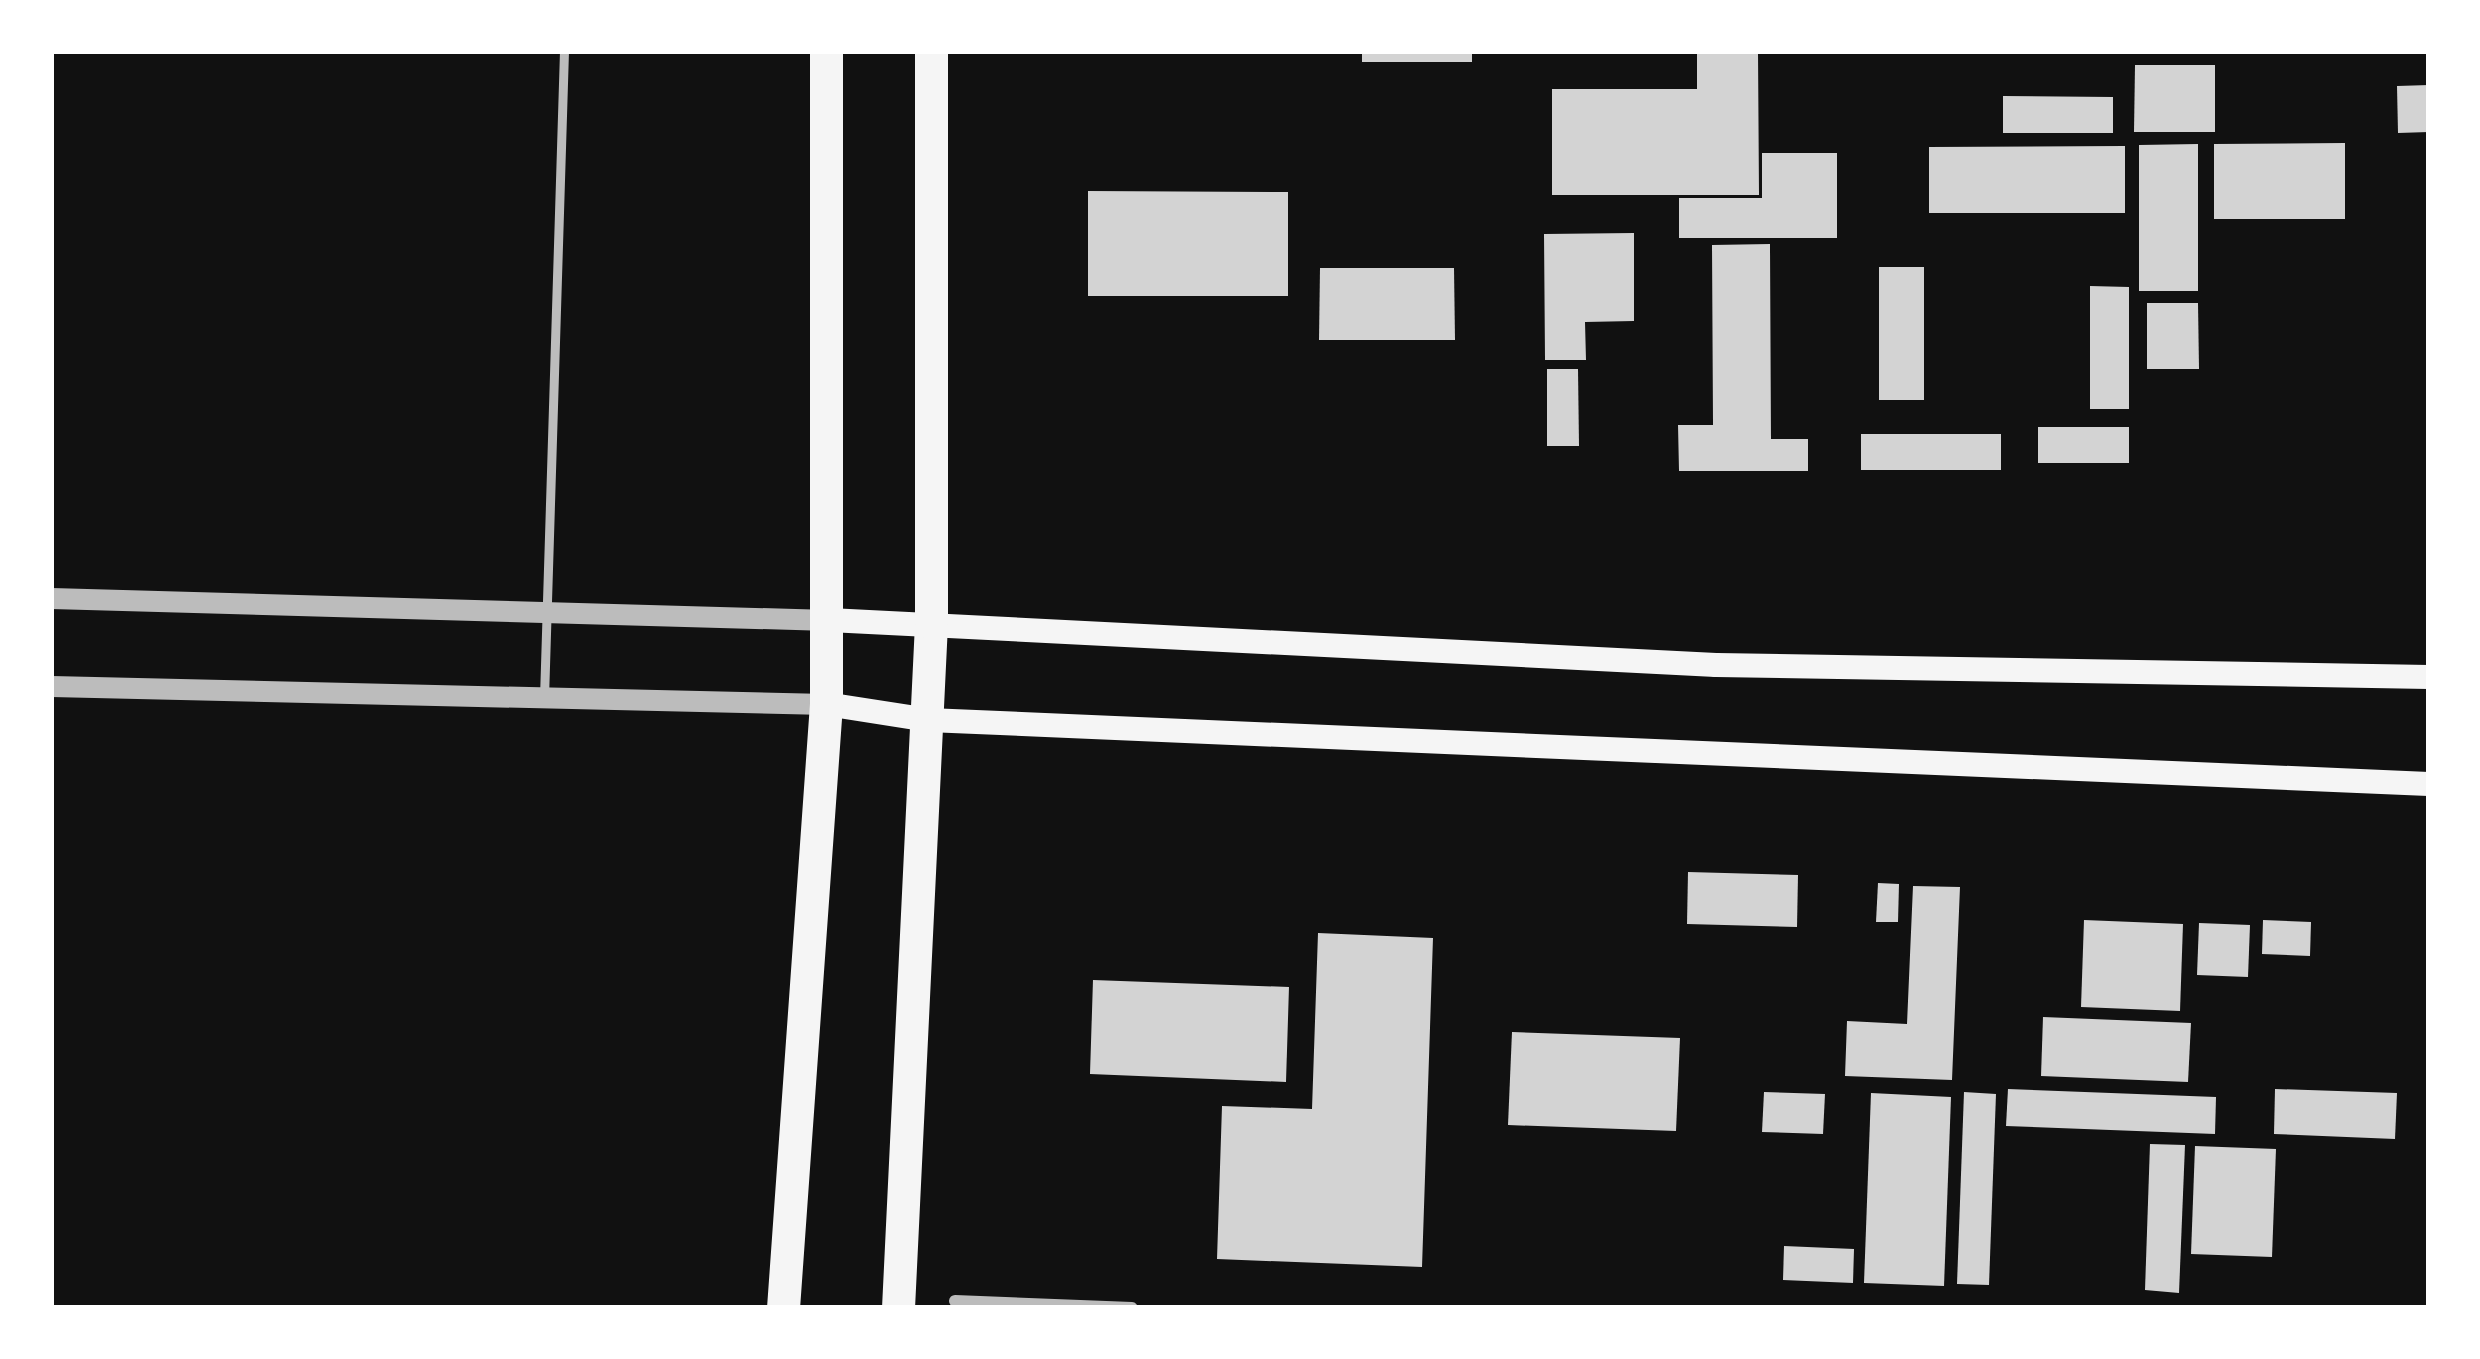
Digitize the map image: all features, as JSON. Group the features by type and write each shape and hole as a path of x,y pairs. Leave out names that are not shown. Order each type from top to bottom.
{"highway":[{"path":"783,1308 829,620 826,51"},
{"path":"898,1308 932,623 931,51"}],"main road":[{"path":"829,620 1716,664 2429,677"},
{"path":"826,704 928,720 2429,784"}],"street":[{"path":"51,598 829,620"},
{"path":"51,686 826,704"},
{"path":"955,1301 1132,1308"}],"lane":[{"path":"544,698 564,51"}],"building":[{"path":"1362,51 1472,51 1472,62 1362,62"},
{"path":"1697,51 1758,51 1759,195 1552,195 1552,89 1697,89"},
{"path":"2135,65 2215,65 2215,132 2134,132"},
{"path":"2429,85 2429,132 2398,133 2397,86"},
{"path":"2003,96 2113,97 2113,133 2003,133"},
{"path":"2345,143 2345,219 2214,219 2214,144"},
{"path":"2198,144 2198,291 2139,291 2139,145"},
{"path":"2125,146 2125,213 1929,213 1929,147"},
{"path":"1762,153 1837,153 1837,238 1679,238 1679,198 1762,198"},
{"path":"1088,191 1288,192 1288,296 1088,296"},
{"path":"1634,233 1634,321 1585,322 1586,360 1545,360 1544,234"},
{"path":"1770,244 1771,439 1808,439 1808,471 1679,471 1678,425 1713,425 1712,245"},
{"path":"1879,267 1924,267 1924,400 1879,400"},
{"path":"1320,268 1454,268 1455,340 1319,340"},
{"path":"2090,286 2129,287 2129,409 2090,409"},
{"path":"2147,303 2198,303 2199,369 2147,369"},
{"path":"1547,369 1578,369 1579,446 1547,446"},
{"path":"2038,427 2129,427 2129,463 2038,463"},
{"path":"1861,434 2001,434 2001,470 1861,470"},
{"path":"1688,872 1798,875 1797,927 1687,924"},
{"path":"1878,883 1899,884 1898,922 1876,922"},
{"path":"1913,886 1960,887 1952,1080 1845,1076 1847,1021 1907,1024"},
{"path":"2084,920 2183,924 2180,1011 2081,1007"},
{"path":"2263,920 2311,922 2310,956 2262,954"},
{"path":"2199,923 2250,925 2248,977 2197,975"},
{"path":"1318,933 1433,938 1422,1267 1217,1259 1222,1106 1312,1109"},
{"path":"1093,980 1289,987 1286,1082 1090,1074"},
{"path":"2043,1017 2191,1023 2188,1082 2041,1076"},
{"path":"1512,1032 1680,1038 1676,1131 1508,1125"},
{"path":"2008,1089 2216,1097 2215,1134 2006,1126"},
{"path":"2275,1089 2397,1093 2395,1139 2274,1134"},
{"path":"1764,1092 1825,1094 1823,1134 1762,1132"},
{"path":"1964,1092 1996,1094 1989,1285 1957,1284"},
{"path":"1871,1093 1951,1097 1944,1286 1864,1283"},
{"path":"2150,1144 2185,1145 2179,1293 2145,1290"},
{"path":"2195,1146 2276,1149 2272,1257 2191,1254"},
{"path":"1784,1246 1854,1249 1853,1283 1783,1280"}]}
